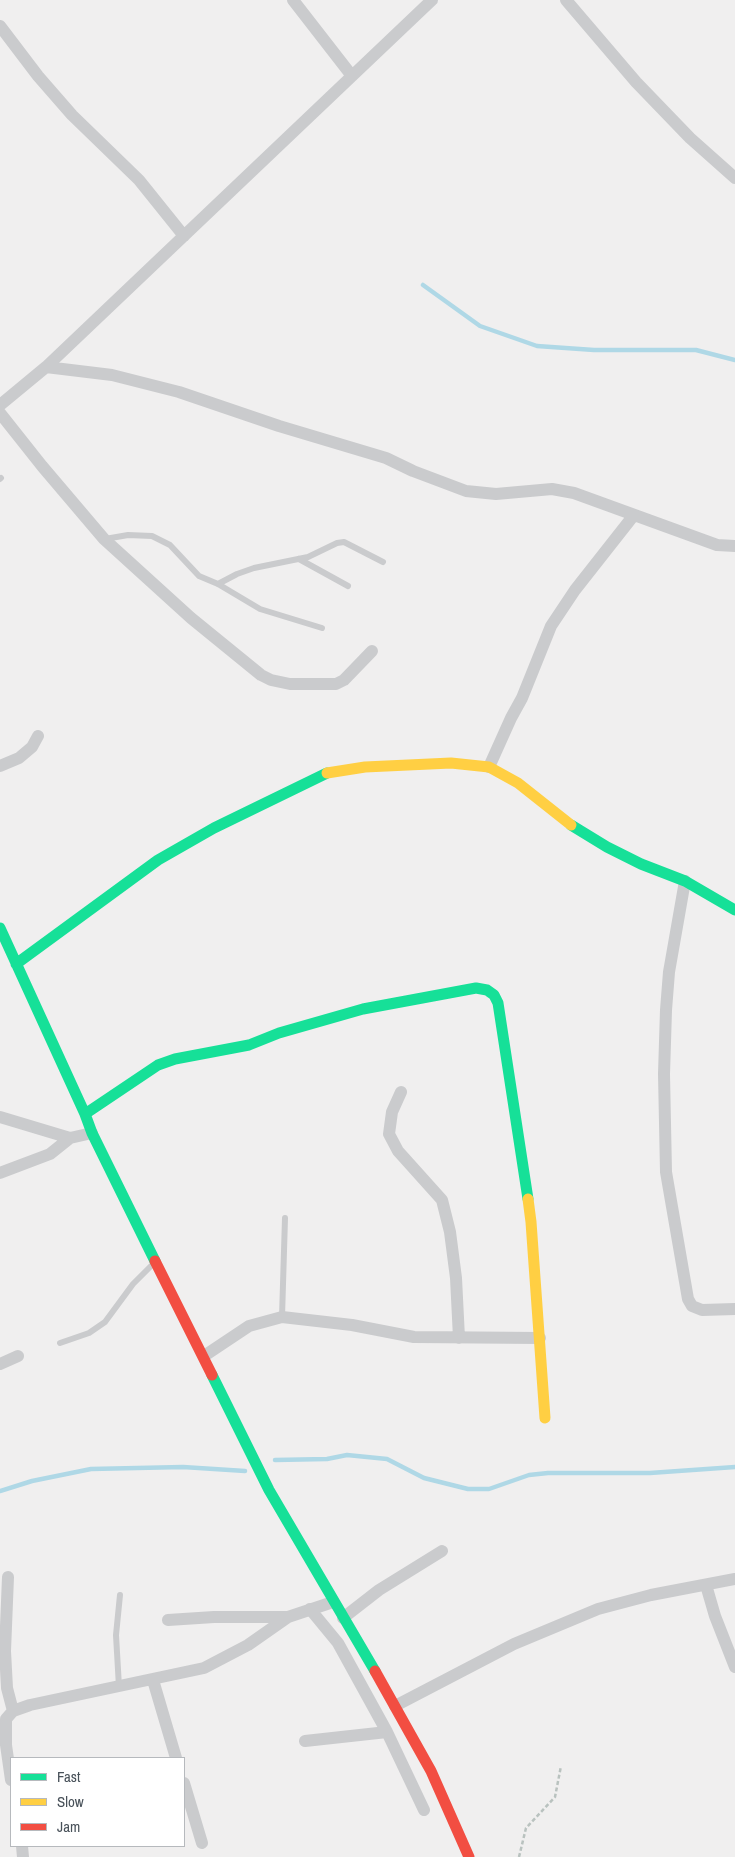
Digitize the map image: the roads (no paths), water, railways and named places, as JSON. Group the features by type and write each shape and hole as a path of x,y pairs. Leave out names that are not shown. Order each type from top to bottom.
{"street":[{"path":"293,0 352,76"},
{"path":"0,405 46,367 432,0"},
{"path":"566,0 636,82 690,138 735,178"},
{"path":"0,26 38,76 66,108 139,180 161,204 184,236"},
{"path":"46,367 112,375 179,392 279,426 386,458 432,479 466,491 496,494 552,489 574,493 717,545 735,546"},
{"path":"0,413 104,539 191,618 261,675 271,680 290,684 336,684 344,680 372,651"},
{"path":"489,767 522,698 551,626 575,590 634,515"},
{"path":"0,766 19,758 32,747 38,736"},
{"path":"16,964 158,860 214,828 330,772 365,767 452,763 489,767 518,783 576,828 607,847 641,864 685,881 735,910"},
{"path":"685,881 669,972 667,1000 664,1074 666,1172 688,1299 692,1306 702,1310 735,1309"},
{"path":"0,928 92,1133 269,1490 431,1771 469,1857"},
{"path":"85,1114 158,1065 176,1059 249,1045 279,1033 363,1009 445,992 476,988 487,990 494,995 498,1003 532,1222 545,1418"},
{"path":"401,1092 392,1112 389,1134 398,1151 442,1200 450,1232 456,1278 459,1338"},
{"path":"0,1117 70,1138"},
{"path":"0,1174 50,1154 70,1138 92,1133"},
{"path":"204,1356 249,1326 282,1317 352,1325 414,1337 540,1338"},
{"path":"0,1364 18,1356"},
{"path":"343,1618 380,1590 442,1551"},
{"path":"8,1577 5,1651 7,1688 12,1711"},
{"path":"305,1741 386,1729 398,1712 514,1644 589,1612 651,1595 735,1579"},
{"path":"706,1585 715,1616 735,1668"},
{"path":"168,1620 214,1616 288,1616 333,1602"},
{"path":"310,1609 338,1643 386,1729 424,1810"},
{"path":"10,1773 3,1726 12,1711 30,1705 204,1668 248,1645 288,1616"},
{"path":"153,1680 176,1757"},
{"path":"185,1786 202,1844"}],"lane":[{"path":"104,539 128,535 152,536 170,546 199,576 218,584 260,609 322,628"},
{"path":"218,584 254,568 299,559 344,542 383,562"},
{"path":"299,559 348,586"},
{"path":"282,1317 284,1218"},
{"path":"60,1344 88,1333 105,1322 133,1284 156,1261"},
{"path":"119,1687 116,1635 120,1595"}],"waterway":[{"path":"423,285 480,326 537,346 594,350 696,350 735,360"},
{"path":"275,1460 327,1459 347,1455 387,1459 424,1478 468,1489 489,1489 529,1475 548,1473 650,1473 735,1467"},
{"path":"0,1491 32,1481 91,1469 183,1467 245,1471"}]}
